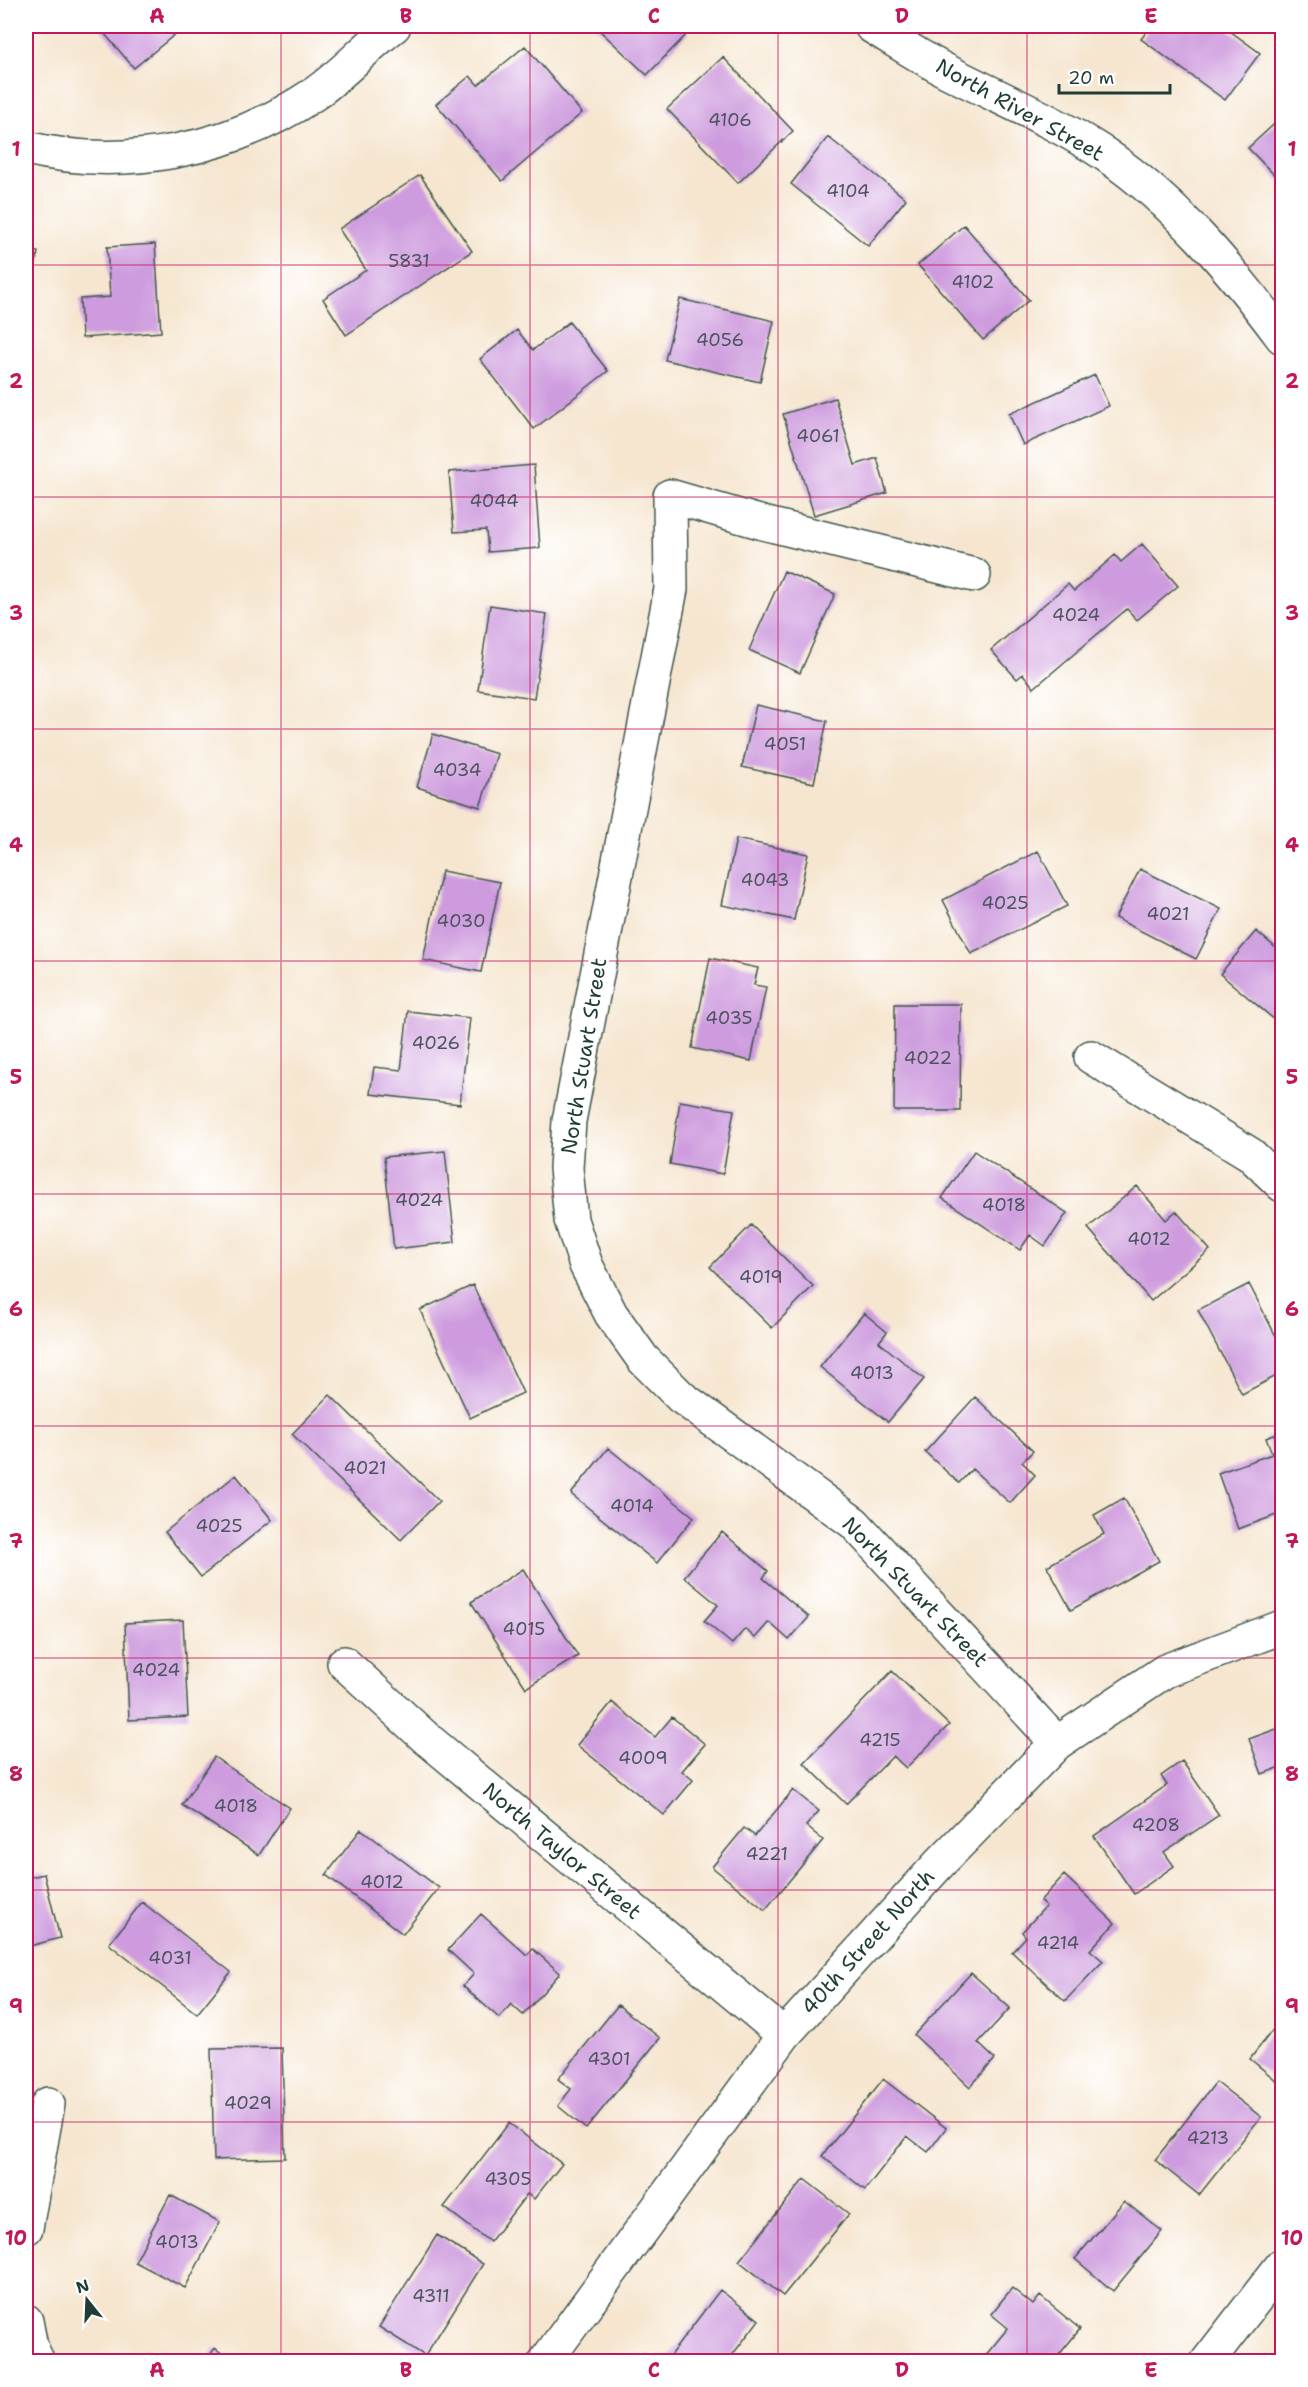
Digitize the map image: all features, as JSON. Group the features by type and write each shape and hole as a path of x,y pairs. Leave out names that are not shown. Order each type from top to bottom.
{"street":[{"path":"26,148 55,155 109,158 164,154 216,141 265,122 314,93 394,26"},
{"name":"North River Street","path":"871,26 941,68 1034,113 1106,156 1170,207 1199,235 1245,286 1282,337"},
{"name":"North Stuart Street","path":"974,575 763,523 670,496 671,589 569,1121 566,1168 572,1220 586,1265 606,1305 643,1359 681,1397 854,1523 1057,1743"},
{"path":"1091,1057 1250,1154 1282,1185"},
{"name":"40th Street North","path":"545,2361 784,2035 938,1864 1057,1743 1164,1671 1282,1627"},
{"name":"North Taylor Street","path":"344,1663 426,1738 784,2035"},
{"path":"26,2228 48,2104"},
{"path":"1207,2361 1282,2265"},
{"path":"26,2321 31,2347 38,2361"}],"building":[{"path":"98,26 185,26 134,68"},
{"path":"595,26 680,26 688,33 647,75"},
{"path":"1151,26 1223,26 1260,53 1225,100 1141,39"},
{"path":"525,46 582,113 502,181 436,104 470,76 478,85"},
{"path":"723,57 793,131 738,183 667,109"},
{"path":"1282,117 1282,183 1248,148"},
{"path":"828,137 906,199 868,246 791,184"},
{"path":"420,175 472,251 346,335 323,299 366,270 339,229"},
{"path":"964,225 1029,300 983,340 918,265"},
{"path":"155,244 161,332 82,338 80,299 110,297 107,247"},
{"path":"26,250 38,252 27,311 26,311"},
{"path":"680,299 774,321 760,382 665,360"},
{"path":"569,322 608,371 534,429 480,359 517,330 533,350"},
{"path":"1095,375 1109,406 1023,445 1009,414"},
{"path":"835,398 855,465 877,458 887,493 814,515 783,414"},
{"path":"534,465 540,548 488,552 486,530 454,532 449,472"},
{"path":"1142,544 1178,586 1137,620 1127,609 1034,688 1023,674 1017,679 991,650 1068,584 1074,591 1115,555 1121,562"},
{"path":"784,571 835,594 800,673 749,650"},
{"path":"490,605 547,614 534,698 478,690"},
{"path":"756,705 827,721 814,783 742,767"},
{"path":"433,734 497,754 480,807 417,787"},
{"path":"736,839 808,854 794,920 722,905"},
{"path":"1038,851 1067,906 971,954 943,900"},
{"path":"1140,869 1221,909 1196,959 1115,918"},
{"path":"442,871 500,882 481,972 423,960"},
{"path":"1256,931 1282,953 1282,1026 1220,974"},
{"path":"710,958 758,968 754,985 766,987 751,1061 692,1048"},
{"path":"895,1004 961,1004 960,1111 894,1111"},
{"path":"408,1011 470,1018 460,1104 370,1094 374,1067 401,1070"},
{"path":"680,1101 734,1110 723,1174 670,1164"},
{"path":"445,1151 455,1242 394,1249 384,1157"},
{"path":"974,1151 1067,1213 1045,1246 1030,1235 1020,1250 942,1198"},
{"path":"1137,1186 1166,1220 1176,1211 1210,1250 1151,1301 1088,1228"},
{"path":"751,1225 813,1286 772,1328 710,1267"},
{"path":"1249,1284 1282,1348 1282,1373 1242,1394 1198,1310"},
{"path":"473,1285 523,1393 470,1418 420,1310"},
{"path":"864,1313 887,1332 879,1342 924,1379 888,1422 820,1367"},
{"path":"330,1395 439,1501 401,1540 292,1434"},
{"path":"975,1397 1033,1451 1022,1462 1035,1475 1010,1503 972,1469 959,1483 925,1452"},
{"path":"1282,1432 1282,1513 1238,1529 1218,1473 1272,1454 1266,1438"},
{"path":"608,1448 694,1517 657,1563 571,1494"},
{"path":"236,1475 272,1520 201,1577 165,1532"},
{"path":"1124,1498 1159,1561 1071,1610 1047,1566 1104,1534 1094,1515"},
{"path":"722,1532 768,1571 763,1578 809,1617 789,1640 769,1622 755,1638 745,1629 732,1644 704,1621 718,1605 684,1577"},
{"path":"523,1569 578,1656 526,1688 471,1602"},
{"path":"183,1620 188,1717 129,1720 125,1623"},
{"path":"892,1671 949,1725 906,1768 893,1756 846,1804 804,1763"},
{"path":"612,1702 655,1737 672,1717 705,1744 682,1771 693,1780 664,1815 577,1745"},
{"path":"1282,1727 1282,1771 1281,1767 1262,1774 1249,1739"},
{"path":"214,1757 290,1808 259,1855 182,1805"},
{"path":"1182,1761 1219,1815 1164,1852 1174,1866 1134,1894 1094,1836 1167,1785 1161,1776"},
{"path":"793,1790 819,1811 806,1826 823,1840 765,1910 712,1867 744,1828 755,1836"},
{"path":"361,1829 439,1888 403,1934 326,1875"},
{"path":"44,1874 60,1938 26,1947 26,1878"},
{"path":"1064,1875 1115,1923 1090,1950 1103,1961 1065,2001 1012,1952 1026,1937 1022,1932 1046,1906 1040,1901"},
{"path":"142,1902 231,1972 197,2014 109,1944"},
{"path":"481,1914 527,1955 533,1949 560,1973 523,2015 511,2004 499,2018 463,1986 474,1974 448,1950"},
{"path":"971,1973 1010,2008 978,2043 995,2059 970,2087 914,2035"},
{"path":"618,2005 660,2038 586,2129 558,2106 571,2089 558,2079"},
{"path":"1282,2018 1282,2085 1250,2059"},
{"path":"282,2048 285,2158 214,2160 211,2049"},
{"path":"883,2079 946,2128 928,2152 907,2136 865,2190 822,2156"},
{"path":"1216,2082 1261,2117 1199,2195 1155,2160"},
{"path":"509,2123 562,2164 534,2199 527,2194 490,2242 444,2207"},
{"path":"804,2179 849,2214 783,2296 739,2261"},
{"path":"170,2195 220,2222 185,2288 135,2262"},
{"path":"1124,2201 1162,2231 1113,2291 1075,2259"},
{"path":"437,2235 483,2264 425,2356 379,2327"},
{"path":"1012,2288 1033,2305 1040,2296 1080,2329 1053,2362 980,2362 1008,2328 991,2314"},
{"path":"720,2290 759,2320 727,2362 665,2362"},
{"path":"215,2348 233,2362 205,2362"}]}
